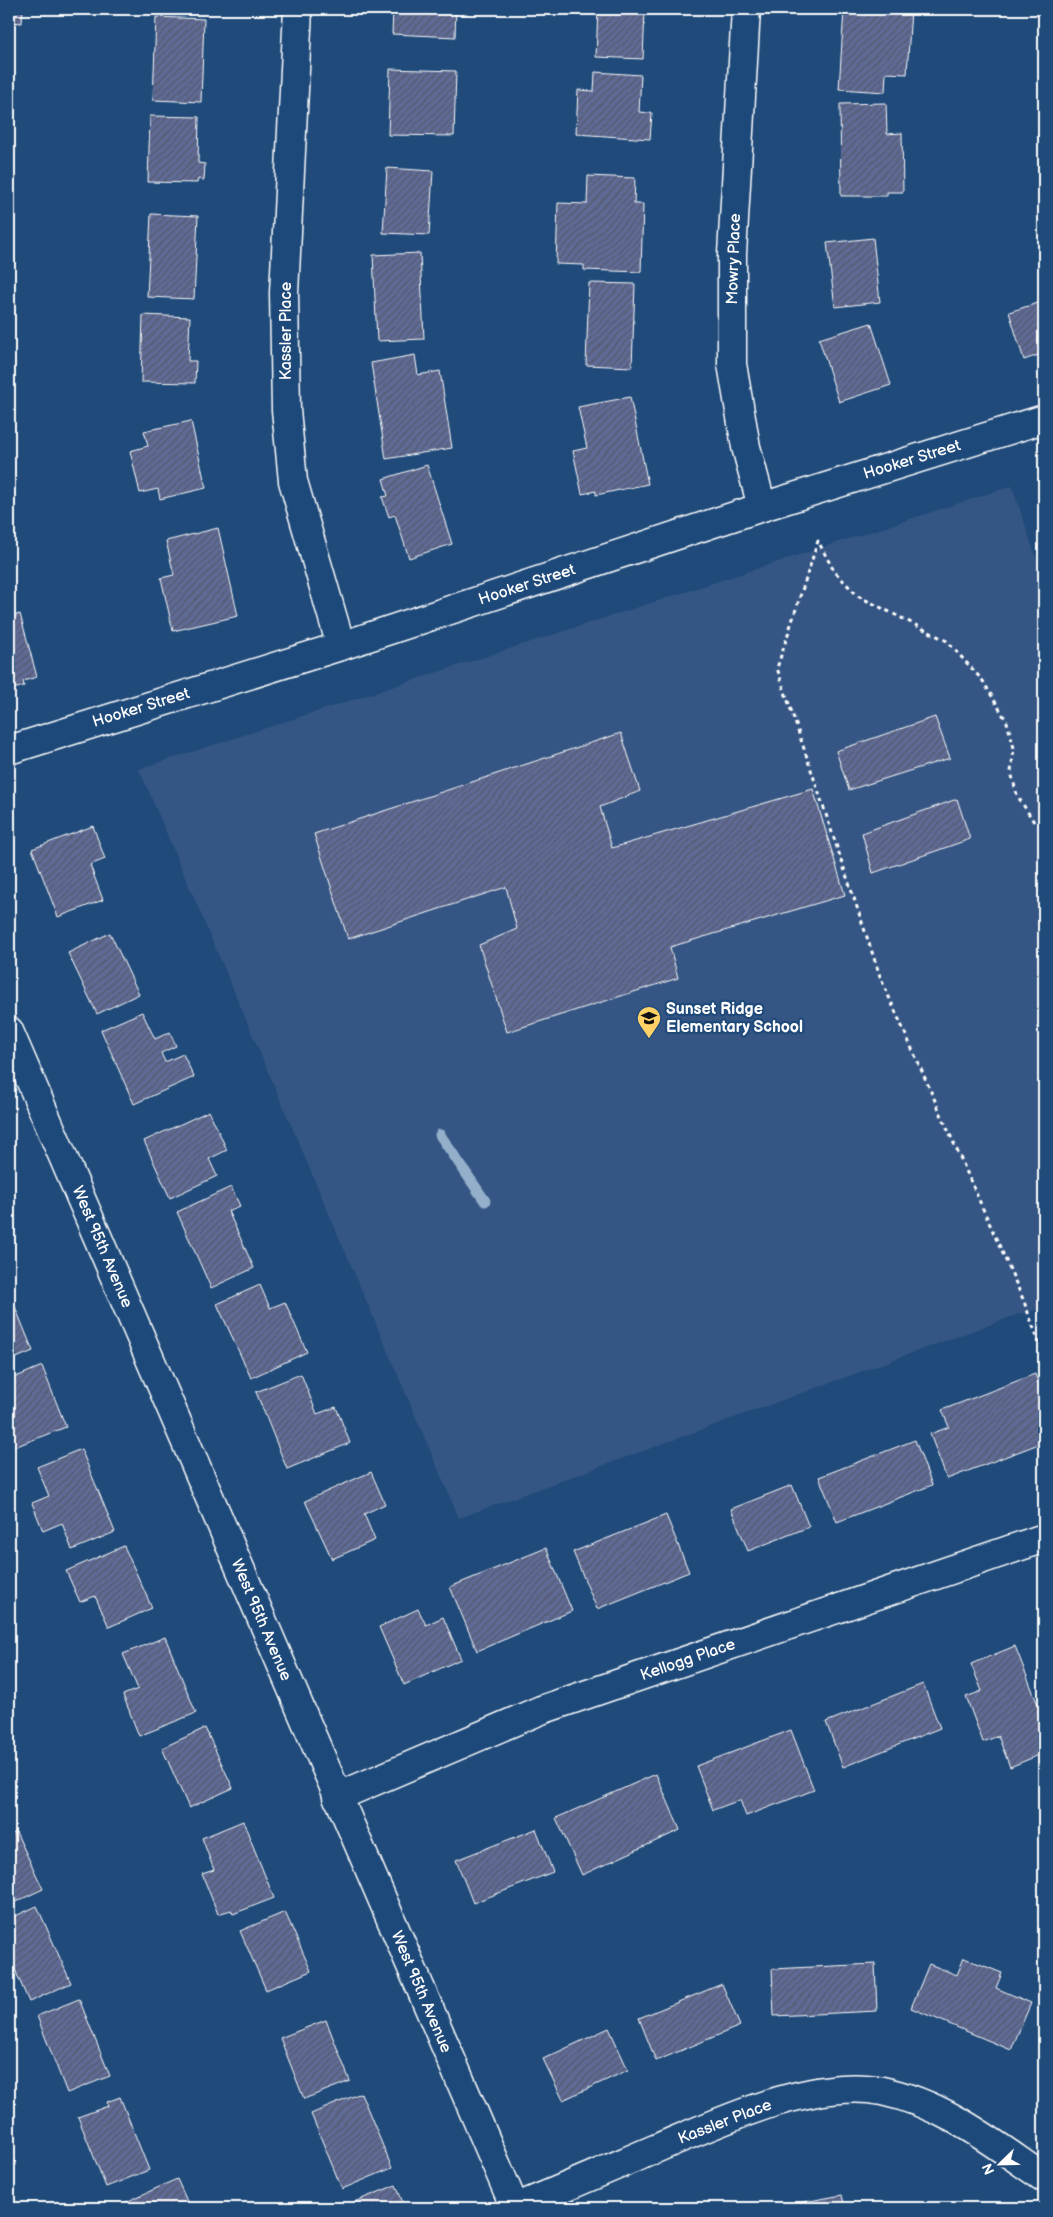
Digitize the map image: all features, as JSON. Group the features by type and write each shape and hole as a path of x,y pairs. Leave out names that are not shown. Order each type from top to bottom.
{"street":[{"name":"Kassler Place","path":"298,9 284,293 286,410 294,481 341,646"},
{"name":"Mowry Place","path":"746,9 732,254 732,364 746,447 762,507"},
{"name":"Hooker Street","path":"9,750 341,646 762,507 1044,419"},
{"name":"West 95th Avenue","path":"9,1031 515,2208"},
{"name":"Kellogg Place","path":"337,1797 541,1710 1044,1538"},
{"name":"Kassler Place","path":"515,2208 752,2108 816,2093 852,2089 881,2091 920,2102 962,2122 1044,2178"}],"path":[{"path":"1034,822 1017,795 1011,772 1014,748 1007,722 983,681 948,641 858,596 834,571 818,541 777,668 881,979 1023,1299 1044,1356"}],"shaded area":[{"name":"Sunset Ridge Elementary School","path":"1012,486 1044,581 1044,1308 1019,1314 459,1518 139,769"}],"building":[{"path":"9,9 23,9 22,23 9,22"},
{"path":"393,9 456,9 455,37 392,34"},
{"path":"598,9 645,9 643,59 596,57"},
{"path":"844,9 911,9 907,74 886,73 885,92 839,89"},
{"path":"156,17 204,19 201,102 153,100"},
{"path":"390,69 456,71 454,136 388,135"},
{"path":"595,72 641,75 639,112 652,113 650,139 576,134 578,90 594,91"},
{"path":"886,103 887,134 902,133 903,192 887,192 887,196 841,196 840,104"},
{"path":"150,116 199,117 198,163 205,164 204,180 198,179 197,183 148,182"},
{"path":"387,168 433,171 429,235 383,233"},
{"path":"588,176 635,178 634,204 643,204 641,272 584,270 584,265 556,264 558,203 587,204"},
{"path":"151,214 198,216 194,299 147,297"},
{"path":"873,238 880,302 835,307 827,243"},
{"path":"420,253 424,339 377,341 373,255"},
{"path":"589,283 635,284 632,367 586,365"},
{"path":"1044,301 1044,353 1024,360 1009,312"},
{"path":"143,315 190,317 188,361 196,361 195,383 141,382"},
{"path":"871,323 891,385 839,402 819,339"},
{"path":"415,355 418,375 440,371 452,448 386,459 371,363"},
{"path":"630,397 648,484 596,495 596,491 582,494 573,451 587,448 578,407"},
{"path":"191,421 206,488 160,499 158,489 140,493 130,451 148,446 144,431"},
{"path":"427,465 452,544 409,558 395,515 389,517 382,497 388,496 383,479"},
{"path":"218,528 238,616 173,631 161,578 174,575 166,541"},
{"path":"20,614 37,677 23,681 24,686 9,690 9,617"},
{"path":"935,717 950,758 849,790 836,751"},
{"path":"621,733 640,791 600,807 612,848 813,789 845,895 670,947 678,978 507,1032 479,945 517,929 506,887 348,939 314,834"},
{"path":"957,799 970,839 873,873 862,833"},
{"path":"93,826 105,859 90,865 103,900 58,917 32,849"},
{"path":"110,933 139,994 97,1014 68,953"},
{"path":"142,1012 155,1039 170,1032 176,1046 161,1053 165,1062 183,1054 194,1077 134,1104 101,1030"},
{"path":"209,1111 227,1150 209,1159 217,1176 170,1198 144,1141"},
{"path":"231,1187 240,1206 228,1211 254,1268 211,1288 177,1212"},
{"path":"260,1285 270,1308 285,1302 307,1352 251,1378 217,1304"},
{"path":"9,1292 33,1351 9,1361"},
{"path":"42,1366 66,1427 9,1449 9,1380"},
{"path":"301,1374 317,1414 336,1407 350,1443 287,1469 256,1392"},
{"path":"1035,1374 1044,1399 1044,1442 947,1479 930,1434 949,1427 942,1410"},
{"path":"915,1440 932,1485 837,1522 819,1477"},
{"path":"81,1449 115,1532 72,1550 62,1523 43,1531 32,1503 49,1496 37,1467"},
{"path":"371,1472 385,1504 364,1514 375,1540 332,1559 305,1501"},
{"path":"792,1485 809,1527 748,1551 731,1509"},
{"path":"666,1515 689,1572 597,1609 573,1552"},
{"path":"124,1546 152,1608 109,1627 95,1596 80,1602 66,1571"},
{"path":"546,1548 572,1611 477,1651 450,1587"},
{"path":"418,1609 426,1625 443,1617 461,1659 404,1685 379,1627"},
{"path":"165,1637 196,1713 139,1736 123,1695 138,1689 123,1654"},
{"path":"1015,1646 1044,1720 1044,1753 1010,1767 998,1736 983,1742 966,1697 982,1691 971,1664"},
{"path":"923,1684 940,1728 843,1767 826,1722"},
{"path":"205,1728 233,1788 189,1808 162,1748"},
{"path":"791,1730 814,1790 746,1816 740,1800 713,1810 696,1766"},
{"path":"656,1774 680,1830 582,1875 556,1818"},
{"path":"243,1821 274,1898 233,1914 231,1910 218,1914 202,1874 214,1870 202,1838"},
{"path":"536,1829 553,1872 473,1903 456,1860"},
{"path":"16,1832 43,1889 9,1905 9,1836"},
{"path":"37,1906 71,1983 29,2002 9,1956 9,1919"},
{"path":"285,1912 311,1971 266,1990 240,1931"},
{"path":"964,1958 1002,1973 996,1988 1031,2003 1011,2050 911,2008 929,1964 957,1975"},
{"path":"875,1964 877,2011 774,2016 772,1969"},
{"path":"722,1984 740,2026 656,2061 639,2018"},
{"path":"79,1999 110,2076 67,2093 37,2016"},
{"path":"326,2020 350,2081 304,2099 280,2038"},
{"path":"609,2028 628,2070 563,2100 543,2059"},
{"path":"361,2093 392,2168 342,2189 311,2114"},
{"path":"120,2097 149,2170 106,2187 78,2117 108,2106 107,2102"},
{"path":"177,2179 190,2208 118,2208 117,2206"},
{"path":"396,2185 405,2208 356,2208 354,2202"},
{"path":"842,2195 845,2208 777,2208 777,2207"}],"waterway":[{"path":"440,1135 485,1201"}],"place":[{"name":"Sunset Ridge Elementary School","path":"649,1039"}]}
